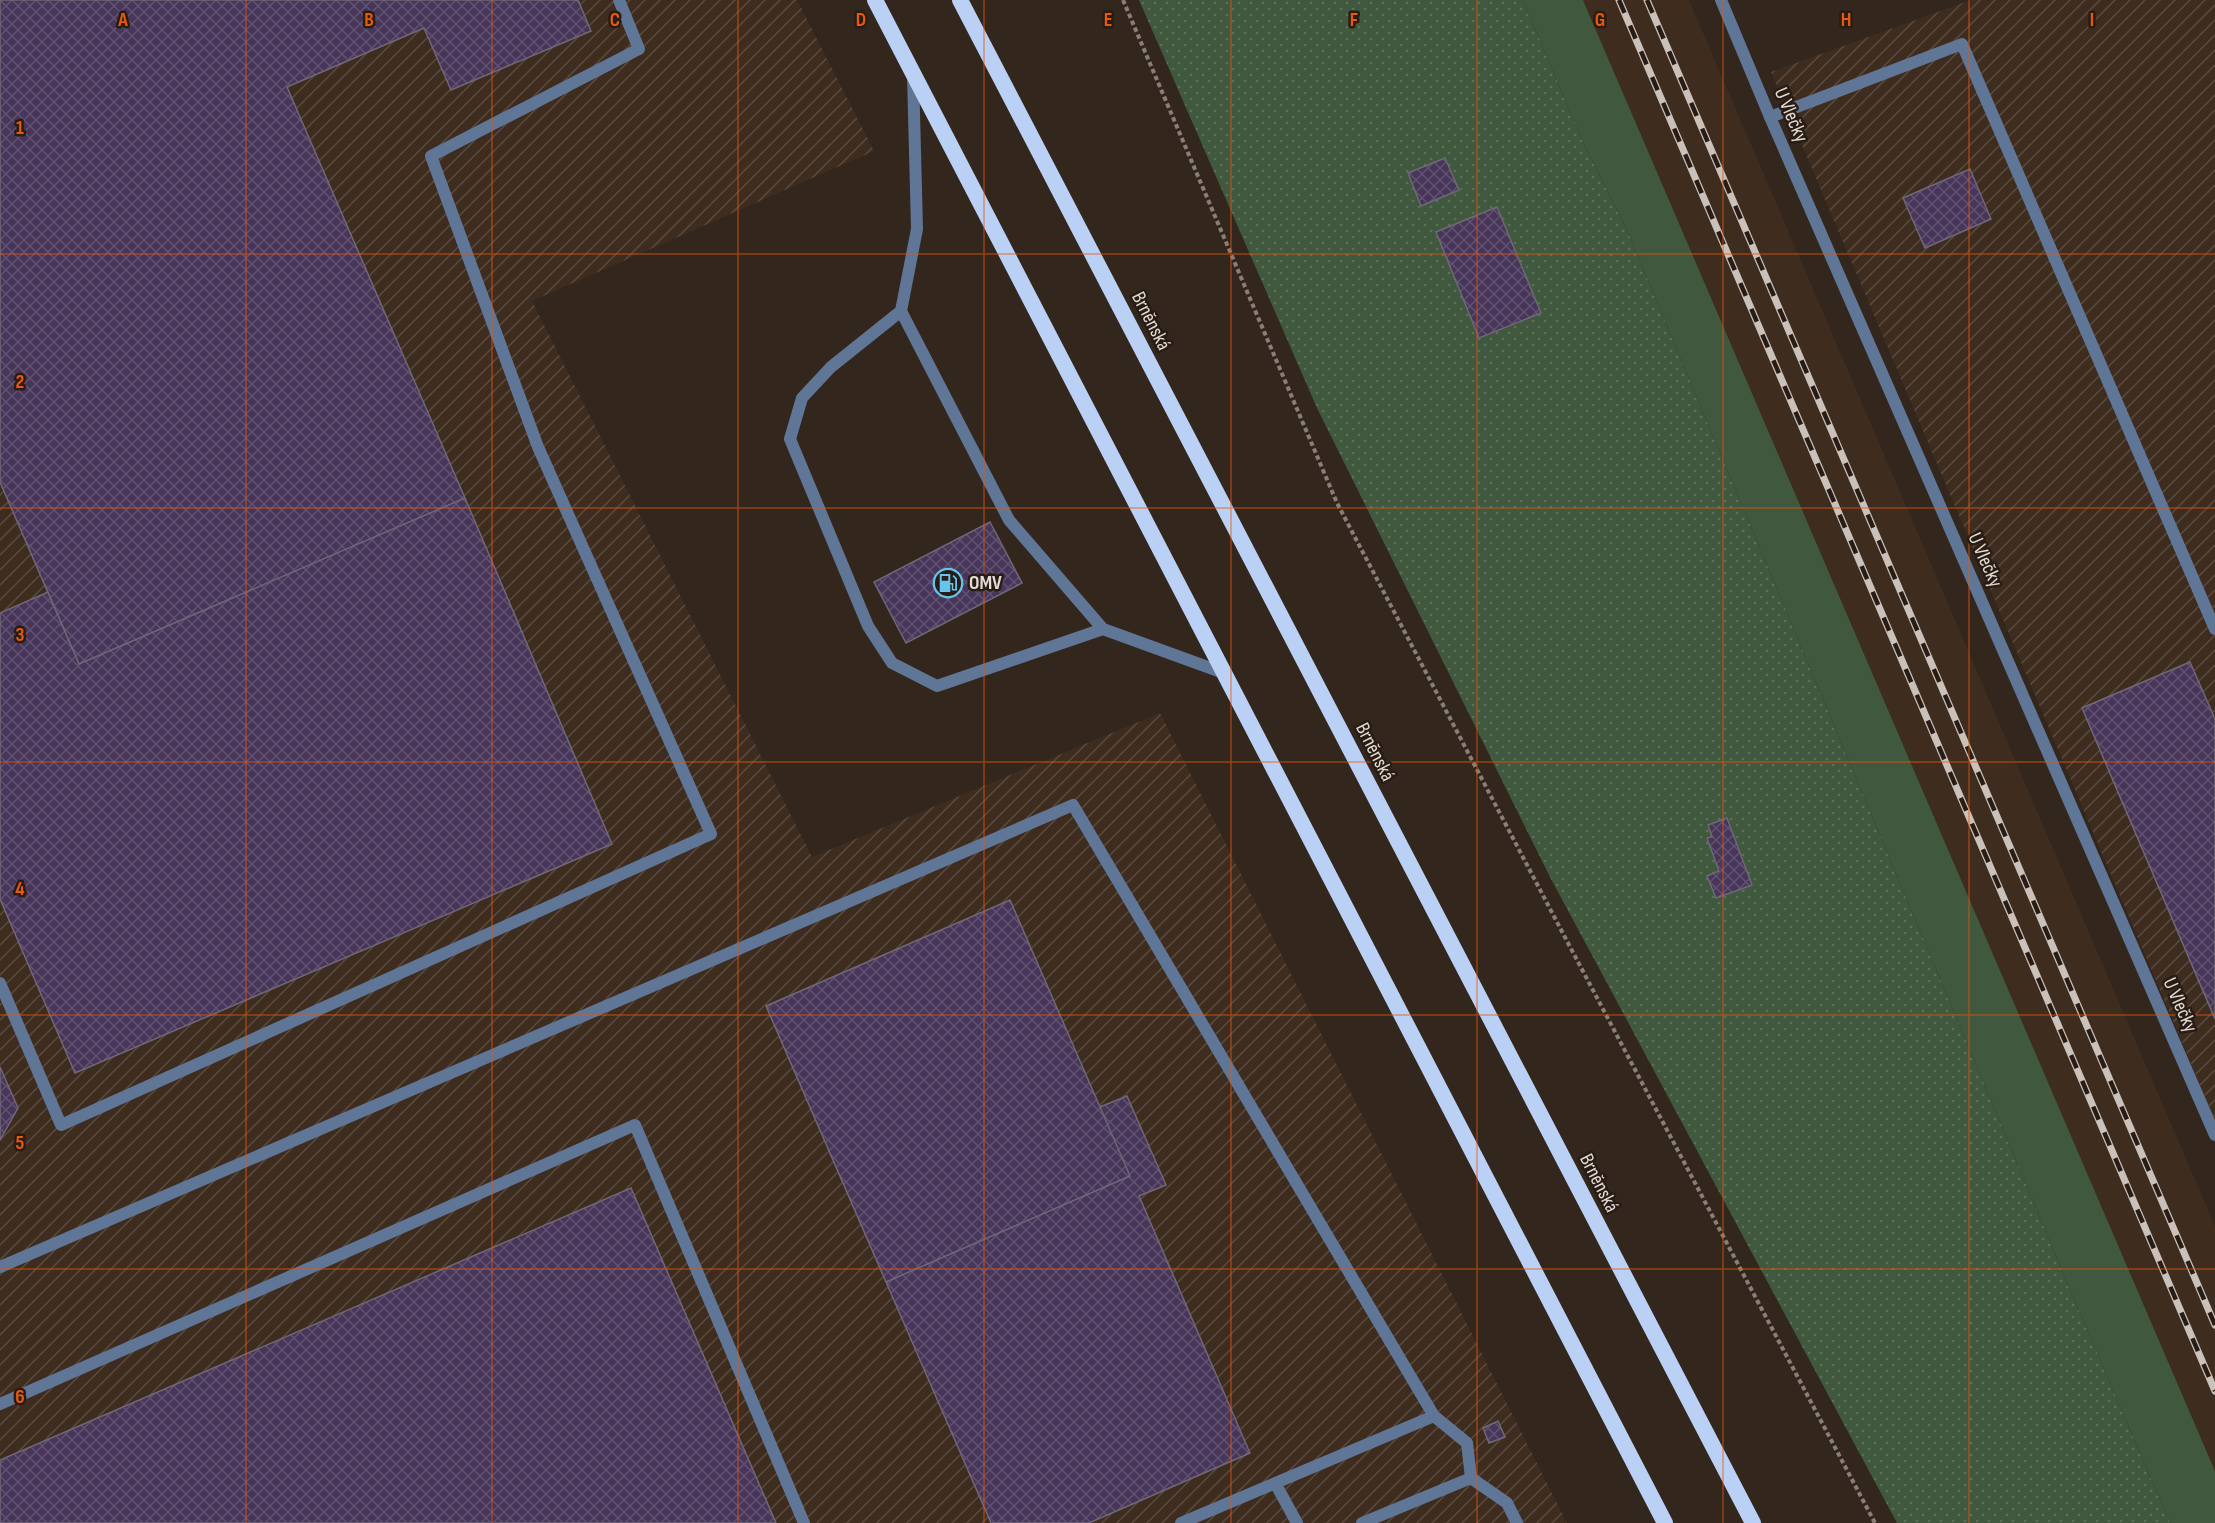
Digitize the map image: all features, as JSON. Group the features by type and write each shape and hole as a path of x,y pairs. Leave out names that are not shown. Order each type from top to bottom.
{"highway":[{"path":"875,0 1665,1523"},
{"name":"Brněnská","path":"960,0 1753,1523"}],"street":[{"path":"0,983 61,1125 711,834 538,447 431,156 639,48 619,0"},
{"name":"U Vlečky","path":"1721,0 2215,1135"},
{"path":"1770,117 1962,44 2215,629"},
{"path":"912,73 917,229 901,311 1009,520 1103,629 1224,673"},
{"path":"901,311 831,367 802,398 790,439 868,626 892,663 937,686 1103,629"},
{"path":"0,1267 1073,805 1434,1416 1467,1443 1471,1478 1507,1503 1517,1523"},
{"path":"0,1389 3,1403 635,1125 804,1523"},
{"path":"1181,1523 1434,1416"},
{"path":"1362,1523 1471,1478"},
{"path":"1275,1483 1297,1523"}],"path":[{"path":"1123,0 1338,503 1573,954 1875,1523"}],"shaded area":[{"path":"0,0 797,0 874,151 532,301 812,857 1160,713 1567,1523 0,1523"},
{"path":"1583,0 1689,0 2215,1226 2215,1471"},
{"path":"1971,0 2215,0 2215,1120 1771,72"}],"green space":[{"path":"1139,0 1523,0 1581,138 1626,228 2076,1304 2170,1523 1897,1523 1550,877 1317,408"},
{"path":"1523,0 1583,0 2215,1471 2215,1523 2170,1523 2076,1304 1626,228 1581,138"}],"building":[{"path":"0,0 578,0 591,31 451,90 424,28 287,87 465,498 79,664 0,482"},
{"path":"1445,158 1459,190 1421,206 1408,173"},
{"path":"1970,169 1991,219 1925,248 1903,198"},
{"path":"1497,207 1541,313 1479,338 1436,232"},
{"path":"465,498 612,844 75,1073 0,899 0,613 48,592 79,664"},
{"name":"OMV","path":"990,522 1022,583 906,643 874,582"},
{"path":"2190,662 2215,719 2215,1019 2082,708"},
{"path":"1727,818 1752,885 1716,898 1707,876 1719,871 1707,838 1712,837 1708,825"},
{"path":"1010,900 1130,1176 886,1282 766,1006"},
{"path":"0,1067 18,1108 0,1140"},
{"path":"1127,1096 1166,1185 1139,1196 1250,1453 1089,1523 991,1523 886,1282 1130,1176 1100,1107"},
{"path":"631,1188 776,1523 0,1523 0,1460"},
{"path":"1498,1421 1505,1437 1489,1443 1483,1428"}],"railway":[{"path":"1619,0 2215,1391"},
{"path":"1647,0 2215,1325"}],"place":[{"name":"OMV","path":"948,583"}]}
